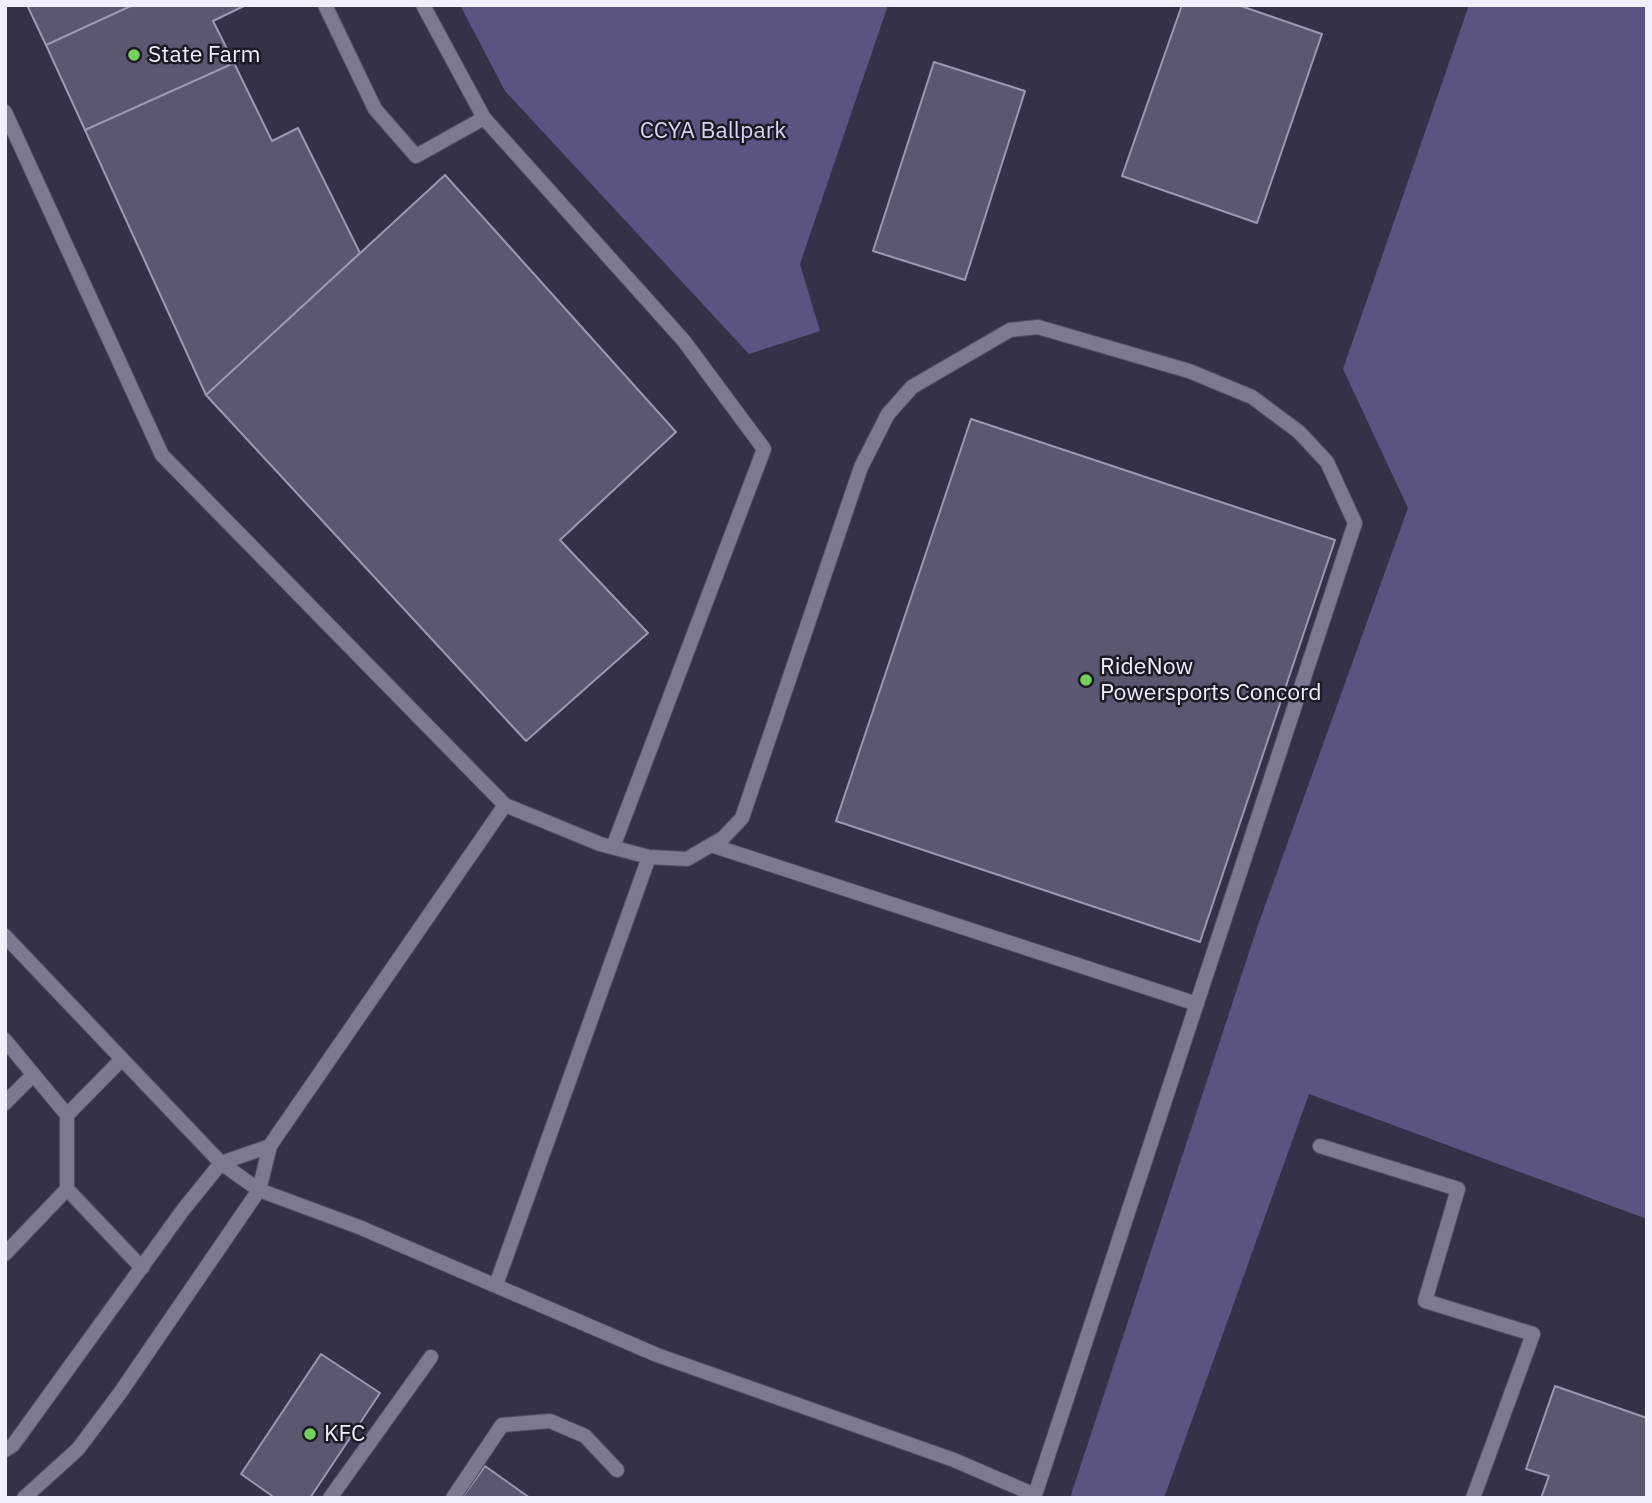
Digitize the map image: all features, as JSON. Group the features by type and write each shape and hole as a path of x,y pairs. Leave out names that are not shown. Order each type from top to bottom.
{"lane":[{"path":"325,5 375,109 416,156 485,118"},
{"path":"423,5 485,118 684,341 764,449 613,847"},
{"path":"5,111 162,455 505,805 613,847 649,858 687,859 723,838 743,818 861,467 888,414 912,387 1010,330 1038,327 1189,371 1252,397 1299,432 1327,462 1356,523 1034,1497 954,1460 657,1355 359,1227 259,1190 221,1163 5,936"},
{"path":"24,1498 78,1448 95,1426 259,1190 270,1146 505,805"},
{"path":"711,845 1197,1004"},
{"path":"496,1285 649,858"},
{"path":"5,1040 67,1115 67,1189 142,1268"},
{"path":"5,1055 23,1062"},
{"path":"67,1115 122,1059"},
{"path":"5,1103 33,1074"},
{"path":"5,1450 13,1445 51,1395 221,1163 270,1146"},
{"path":"1320,1146 1458,1189 1424,1301 1533,1334 1473,1498"},
{"path":"5,1254 67,1189"},
{"path":"330,1498 431,1357"},
{"path":"453,1498 502,1425 550,1421 585,1436 617,1470"}],"green space":[{"name":"CCYA Ballpark","path":"460,5 888,5 800,264 820,331 749,354 505,91"},
{"path":"1469,5 1647,5 1647,1219 1309,1094 1164,1498 1070,1498 1258,925 1408,508 1343,369"}],"building":[{"path":"27,5 133,5 46,45"},
{"path":"133,5 246,5 213,21 234,63 85,130 46,45"},
{"path":"1182,5 1238,5 1322,34 1257,223 1122,176"},
{"path":"934,62 1025,91 965,280 873,251"},
{"path":"234,63 272,141 298,128 360,253 206,395 85,130"},
{"path":"445,175 676,432 560,540 648,633 526,741 206,395"},
{"name":"RideNow Powersports Concord","path":"971,419 1335,540 1200,942 836,821"},
{"name":"KFC","path":"321,1354 380,1393 310,1498 275,1498 241,1474"},
{"path":"1555,1386 1647,1418 1647,1498 1541,1498 1549,1476 1526,1469"},
{"path":"485,1466 530,1498 462,1498"}],"place":[{"name":"State Farm","path":"134,55"},
{"name":"RideNow Powersports Concord","path":"1086,680"},
{"name":"KFC","path":"310,1434"}]}
